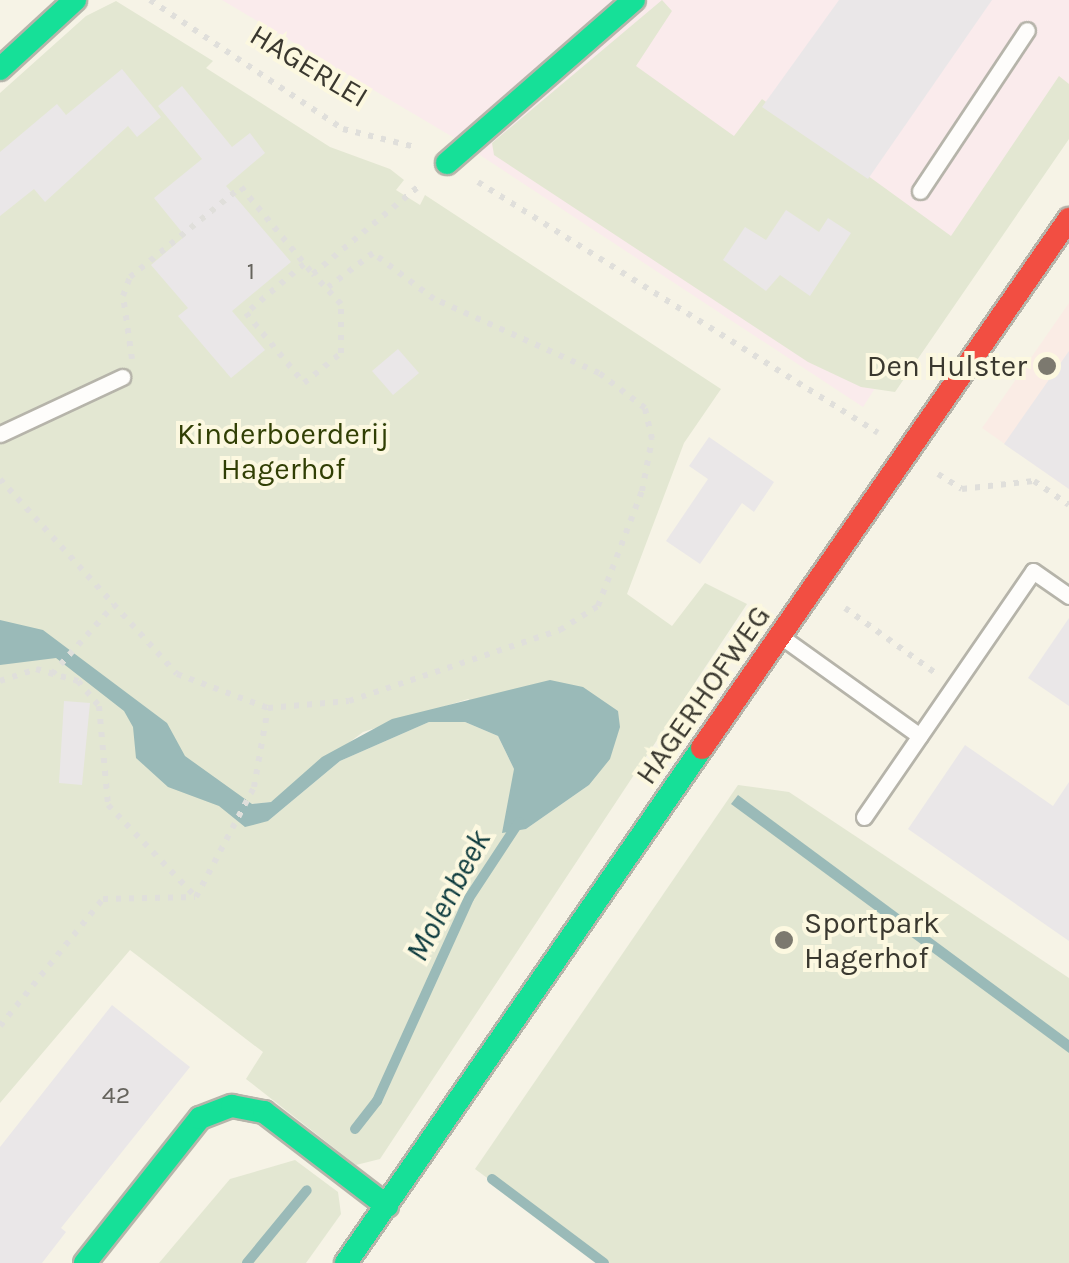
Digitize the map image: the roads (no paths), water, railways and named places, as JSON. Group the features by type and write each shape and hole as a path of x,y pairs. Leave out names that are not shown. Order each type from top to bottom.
{"street":[{"path":"0,69 75,0"},
{"path":"447,163 634,0"},
{"name":"HAGERHOFWEG","path":"346,1263 1069,218"},
{"path":"85,1263 200,1118 232,1106 264,1112 387,1206"}],"lane":[{"path":"920,191 1027,30"},
{"path":"0,434 122,377"},
{"path":"864,817 1033,572 1069,596"},
{"path":"780,636 920,736"}],"water":[{"path":"0,620 43,630 167,723 185,756 252,804 271,802 322,757 392,719 550,680 583,687 618,711 620,727 610,759 589,785 526,829 502,833 514,769 498,736 465,722 429,722 340,761 268,821 245,827 219,806 168,787 136,758 133,727 124,711 56,658 0,665"},
{"path":"738,795 1069,1040 1069,1053 731,804"}],"waterway":[{"name":"Molenbeek","path":"355,1129 377,1101 469,898 519,822"},
{"path":"492,1179 604,1263"},
{"name":"Molenbeek","path":"247,1263 307,1190"}],"place":[{"name":"Den Hulster","path":"1047,366"},
{"name":"Sportpark Hagerhof","path":"784,940"}],"park label":[{"name":"Kinderboerderij Hagerhof","path":"283,451"}]}
